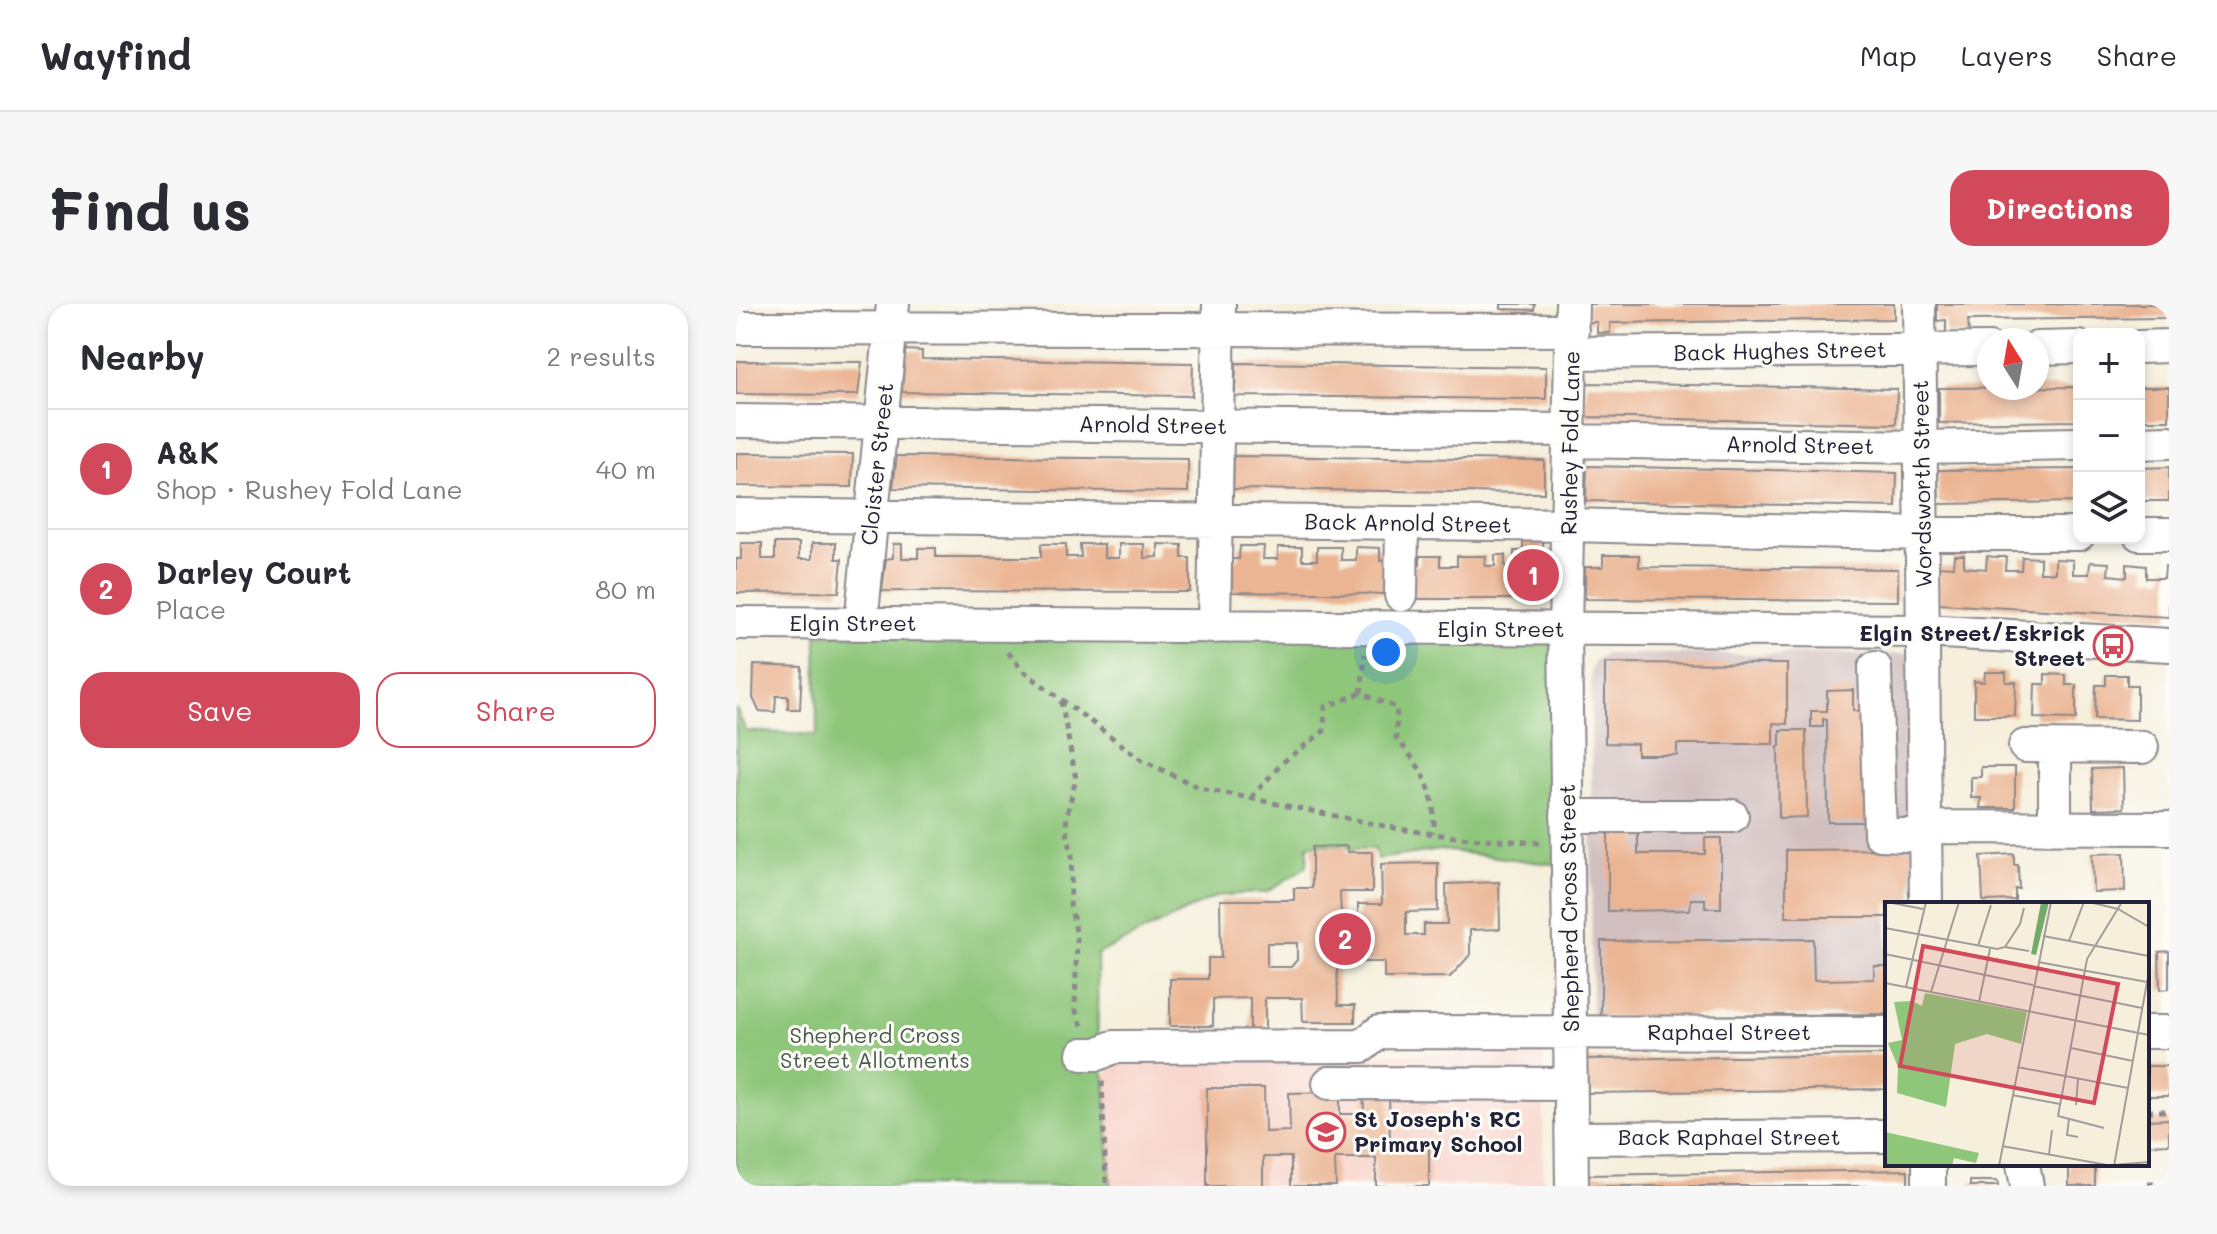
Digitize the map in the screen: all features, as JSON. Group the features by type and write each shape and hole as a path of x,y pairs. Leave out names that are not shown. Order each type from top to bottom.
{"street":[{"name":"Wordsworth Street","path":"1919,304 1926,902"},
{"name":"Back Hughes Street","path":"736,328 892,316 1218,317 1572,329 1919,349 1977,349"},
{"name":"Cloister Street","path":"861,623 892,316"},
{"path":"1214,627 1218,317"},
{"name":"Rushey Fold Lane","path":"1565,629 1572,329"},
{"path":"2145,347 2169,346"},
{"path":"2049,348 2073,347"},
{"name":"Arnold Street","path":"736,421 1217,426 1921,447 2073,444"},
{"path":"2145,443 2169,442"},
{"name":"Back Arnold Street","path":"736,515 2073,534"},
{"path":"1401,595 1402,523"},
{"path":"2145,534 2169,534"},
{"name":"Elgin Street","path":"736,623 1924,631 2169,645"},
{"name":"Shepherd Cross Street","path":"1565,629 1572,1186"},
{"path":"1875,668 1880,834 2055,827 2169,828"},
{"path":"2055,827 2040,746 2142,747"},
{"path":"1568,830 1732,816"},
{"name":"Raphael Street","path":"1098,1051 1362,1046 1379,1032 1885,1033"},
{"path":"1329,1083 1571,1084"},
{"name":"Back Raphael Street","path":"1572,1138 1885,1136"},
{"path":"2023,1166 2027,1186"}],"path":[{"path":"1002,625 1003,644 1022,670 1142,760 1200,788 1434,834 1568,830"},
{"path":"1361,693 1368,628"},
{"path":"1251,798 1282,763 1324,731 1325,707 1361,693 1397,708 1396,738 1421,767 1434,808 1434,834"},
{"path":"1061,700 1076,779 1066,828 1072,855 1070,905 1077,935 1075,1009 1088,1037 1102,1045 1098,1051 1106,1186"},
{"path":"2148,1184 2169,1184"}],"shaded area":[{"path":"1606,654 1912,654 1913,902 1885,902 1885,1015 1592,1017 1591,669 1596,659"},
{"name":"St Joseph's RC Primary School","path":"1544,1053 1543,1186 1111,1186 1105,1078 1117,1055"}],"green space":[{"name":"Shepherd Cross Street Allotments","path":"1565,629 1568,866 1441,850 1377,859 1375,849 1350,849 1348,844 1308,845 1307,866 1267,892 1217,896 1097,954 1098,1054 1105,1078 1111,1186 736,1186 736,708 746,731 817,735 816,635"}],"building":[{"path":"1501,304 1535,304 1534,310 1501,309"},
{"path":"1588,304 1894,304 1894,319 1610,323 1610,333 1597,333 1597,322 1587,322"},
{"path":"1937,304 2169,304 2169,318 1968,320 1969,334 1946,334 1946,320 1937,321"},
{"path":"905,350 922,351 922,359 1193,363 1192,396 902,392"},
{"path":"736,361 862,362 858,395 736,394"},
{"path":"1236,363 1546,367 1546,399 1235,396"},
{"path":"1587,383 1897,389 1896,424 1585,417"},
{"path":"2049,387 2073,387 2073,421 1939,423 1939,388 1977,388 1977,400 2049,400"},
{"path":"2145,387 2169,387 2169,420 2145,420"},
{"path":"736,453 853,454 852,487 736,486"},
{"path":"897,456 1188,459 1188,492 893,488"},
{"path":"1234,456 1544,460 1544,493 1233,489"},
{"path":"1587,466 1897,473 1896,507 1586,501"},
{"path":"2169,467 2169,501 2145,501 2145,468"},
{"path":"2073,469 2073,502 1939,504 1938,470"},
{"path":"1523,534 1543,534 1543,599 1411,599 1411,565 1420,565 1420,556 1440,556 1440,566 1457,566 1457,556 1486,556 1485,566 1495,566 1495,555 1505,555 1505,566 1514,567 1514,551 1523,551"},
{"path":"741,543 762,543 762,559 775,559 775,543 799,543 799,559 812,559 812,543 836,543 836,559 842,559 839,592 736,593 736,559 741,559"},
{"path":"893,544 902,544 902,558 918,558 918,548 936,548 936,557 1041,557 1041,544 1066,544 1066,557 1081,557 1080,544 1104,544 1104,558 1119,558 1119,544 1144,544 1144,558 1158,557 1158,544 1182,545 1182,558 1190,558 1190,592 882,591 886,559 893,558"},
{"path":"1240,546 1264,546 1263,559 1278,559 1278,547 1302,547 1302,560 1317,560 1317,547 1341,547 1341,560 1356,560 1356,547 1380,548 1380,561 1388,560 1387,594 1232,592 1232,559 1239,559"},
{"path":"1603,555 1639,555 1639,567 1898,569 1898,601 1585,599 1585,567 1603,567"},
{"path":"1954,555 1964,555 1964,567 1986,569 1987,556 2006,557 2005,570 2021,570 2022,557 2040,558 2040,572 2055,573 2055,559 2073,560 2073,574 2089,574 2090,562 2109,563 2108,575 2127,577 2127,564 2146,566 2146,578 2164,578 2165,566 2169,567 2169,617 1939,604 1938,566 1953,567"},
{"path":"1605,663 1787,664 1787,724 1773,723 1773,744 1677,744 1677,755 1637,755 1637,744 1605,743"},
{"path":"754,665 802,667 800,709 788,709 788,696 776,696 775,712 759,711 753,698"},
{"path":"1985,672 2006,672 2006,682 2016,682 2015,716 1974,716 1974,681 1984,682"},
{"path":"2045,674 2066,675 2066,685 2076,685 2076,719 2034,718 2035,684 2045,684"},
{"path":"2106,675 2127,675 2127,685 2137,685 2137,720 2095,719 2096,685 2106,685"},
{"path":"1853,690 1853,711 1871,711 1878,822 1828,822 1827,720 1823,719 1823,727 1811,727 1811,711 1827,711 1827,691"},
{"path":"1780,730 1806,730 1807,817 1779,818"},
{"path":"1981,767 2015,767 2015,808 1980,808 1981,798 1971,798 1971,777 1981,777"},
{"path":"2123,768 2124,808 2093,809 2092,769"},
{"path":"1638,826 1638,854 1705,854 1705,838 1721,838 1721,908 1705,908 1705,899 1691,899 1690,910 1608,911 1608,827"},
{"path":"1347,846 1347,852 1372,852 1372,892 1340,892 1341,917 1358,917 1358,904 1382,904 1381,864 1438,863 1438,911 1406,912 1406,935 1424,935 1424,924 1447,924 1446,884 1499,882 1500,929 1470,930 1470,955 1450,977 1384,978 1384,962 1337,962 1338,1005 1355,1005 1355,1022 1303,1022 1302,998 1265,998 1265,1030 1250,1031 1250,998 1213,999 1213,1026 1170,1026 1170,979 1208,979 1208,958 1221,958 1220,900 1294,900 1294,888 1312,888 1312,847","holes":["1267,943 1297,943 1297,960 1291,967 1267,967"]},
{"path":"1911,849 1911,902 1885,902 1885,917 1786,917 1786,850"},
{"path":"2124,853 2125,891 2093,892 2092,854"},
{"path":"2014,854 2014,865 2018,865 2019,889 2015,889 2015,900 1983,901 1981,856"},
{"path":"1813,939 1814,980 1874,979 1874,966 1885,966 1885,1014 1601,1017 1601,941"},
{"path":"2169,951 2169,989 2160,990 2159,952"},
{"path":"1885,1055 1885,1089 1588,1093 1587,1059"},
{"path":"2149,1066 2169,1066 2169,1096 2149,1096"},
{"path":"1363,1087 1389,1087 1390,1146 1429,1145 1429,1186 1376,1186 1376,1158 1335,1158 1336,1186 1291,1186 1291,1157 1263,1157 1263,1186 1207,1186 1207,1088 1264,1088 1265,1132 1290,1131 1289,1093 1340,1092 1340,1114 1364,1114"},
{"path":"2169,1119 2169,1144 2149,1145 2149,1120"},
{"path":"2069,1166 2095,1166 2095,1186 2069,1186"},
{"path":"1908,1170 1908,1186 1586,1186 1586,1175"},
{"path":"1970,1181 1997,1181 1998,1186 1970,1186"}],"place":[{"name":"A&K","path":"1533,575"},
{"name":"Elgin Street/Eskrick Street","path":"2113,646"},
{"name":"Darley Court","path":"1345,939"},
{"name":"St Joseph's RC Primary School","path":"1326,1132"}]}
